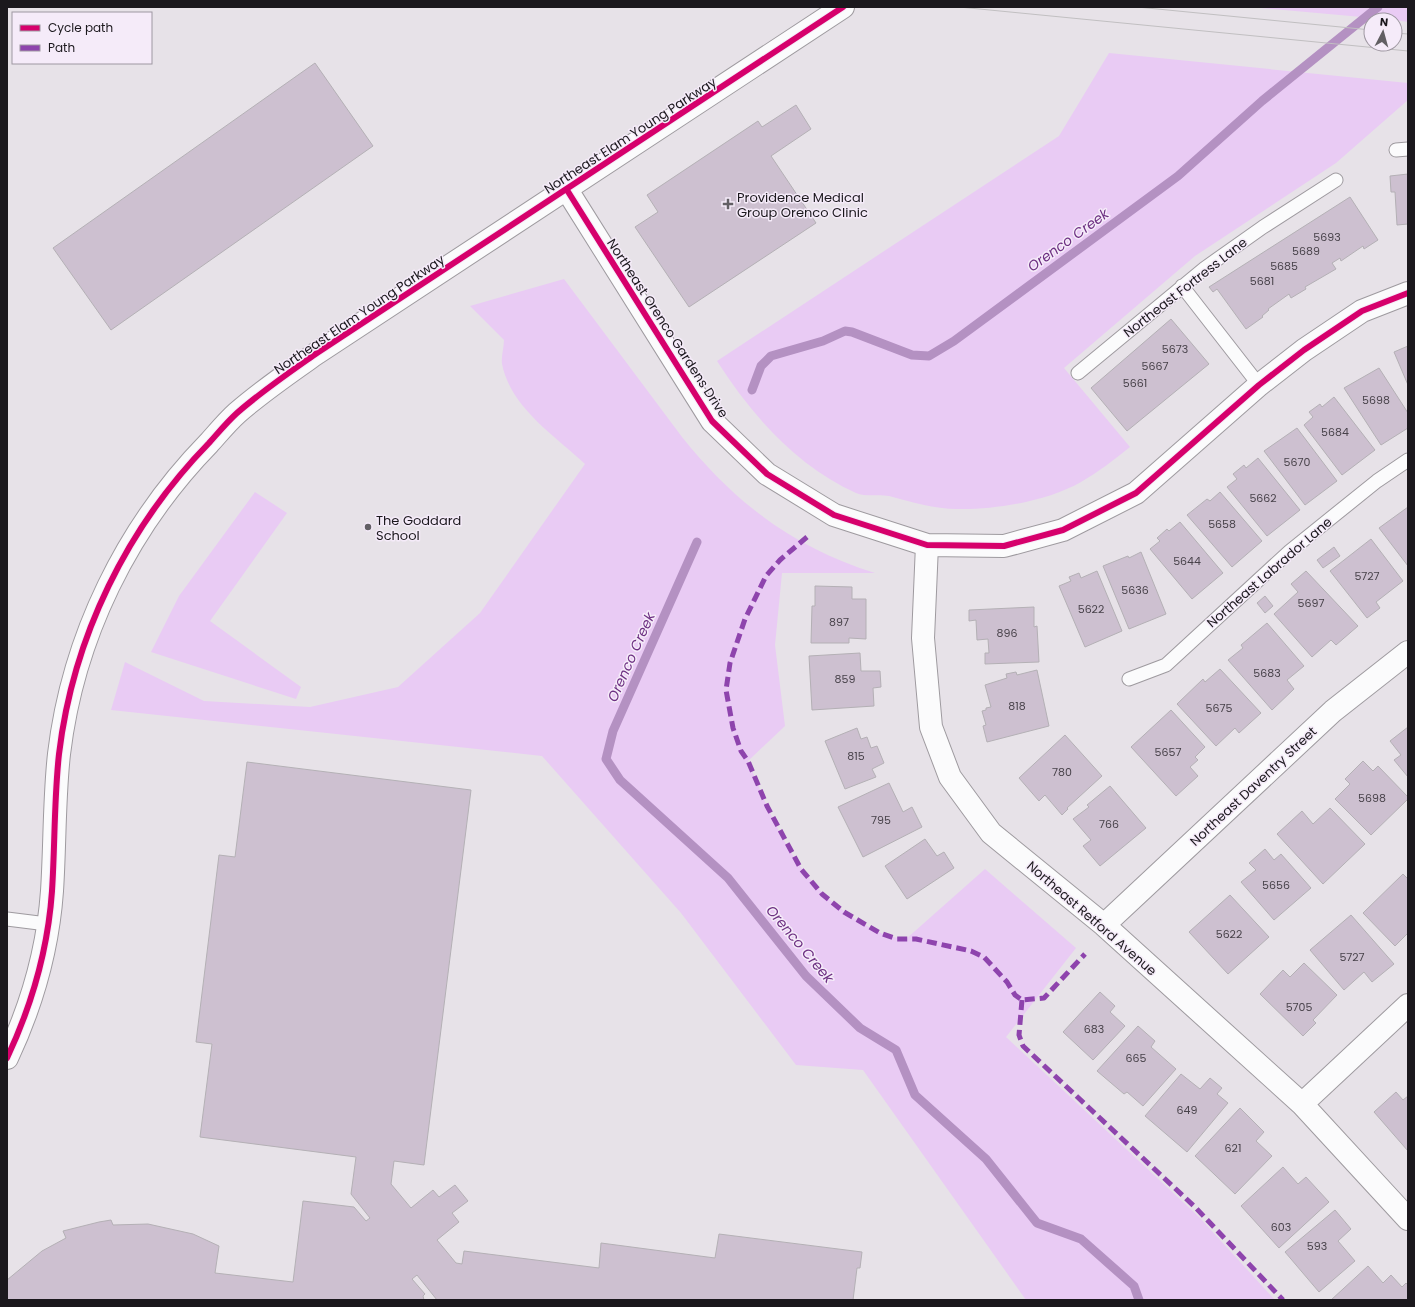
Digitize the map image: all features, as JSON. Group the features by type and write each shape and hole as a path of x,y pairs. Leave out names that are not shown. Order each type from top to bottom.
{"street":[{"name":"Northeast Elam Young Parkway","path":"7,1058 24,1017 36,977 47,924 52,893 59,754 64,715 90,628 108,585 143,524 168,487 236,414 276,382 843,7"},
{"name":"Northeast Orenco Gardens Drive","path":"567,190 712,421 767,474 826,511 834,515 927,545 1004,546 1063,530 1136,493 1259,385 1304,350 1362,311 1408,293"},
{"name":"Northeast Retford Avenue","path":"927,545 923,638 931,727 950,777 991,833 1104,925 1302,1104 1408,1219"},
{"name":"Northeast Daventry Street","path":"1104,925 1333,711 1408,652"},
{"path":"1302,1104 1408,1005"}],"lane":[{"name":"Northeast Fortress Lane","path":"1078,373 1182,286 1262,227 1336,180"},
{"path":"1182,286 1259,385"},
{"name":"Northeast Labrador Lane","path":"1129,679 1166,665 1290,551 1377,482 1408,460"},
{"path":"7,919 47,924"}],"shaded area":[{"path":"1251,7 1408,7 1408,22 1403,21 1403,12 1363,12 1363,17"},
{"path":"1109,53 1408,83 1408,100 1336,163 1195,256 1064,368 1130,447 1106,466 1081,482 1068,489 1021,503 988,508 949,509 914,503 889,496 856,493 814,469 795,454 761,420 745,401 717,361 1059,136"},
{"path":"564,279 682,437 702,461 723,482 768,520 792,536 818,550 875,573 782,573 775,645 785,726 748,761 779,832 806,874 822,892 841,909 879,932 889,936 906,939 985,869 1076,948 1006,1037 1199,1217 1275,1300 1026,1300 863,1070 796,1065 681,913 542,756 111,710 125,662 204,701 310,707 398,687 480,613 585,464 535,420 514,394 507,380 502,364 504,340 470,306"},
{"path":"255,492 287,513 210,621 301,687 296,699 151,652 179,596"}],"building":[{"path":"315,63 373,146 111,330 53,248"},
{"name":"Providence Medical Group Orenco Clinic","path":"796,105 811,129 771,156 816,223 689,307 635,227 658,212 647,195 758,121 762,127"},
{"path":"1408,174 1408,224 1397,225 1395,192 1391,192 1390,176"},
{"path":"1350,197 1378,240 1364,249 1363,246 1341,261 1340,258 1332,263 1336,269 1305,287 1306,289 1291,298 1289,294 1268,309 1269,310 1262,316 1263,317 1246,329 1217,289 1213,292 1209,287"},
{"path":"1171,319 1209,364 1127,431 1091,388"},
{"path":"1408,346 1408,385 1394,352"},
{"path":"1379,368 1408,413 1408,428 1381,445 1344,388"},
{"path":"1334,397 1375,450 1342,475 1304,425 1313,417 1309,412 1320,404 1322,407"},
{"path":"1297,428 1337,481 1305,505 1264,451"},
{"path":"1258,458 1300,510 1267,536 1227,487 1237,479 1233,474 1244,465 1246,468"},
{"path":"1220,492 1262,541 1232,567 1187,515 1207,499 1210,501"},
{"path":"1408,507 1408,566 1379,528"},
{"path":"1180,522 1223,573 1192,599 1150,549 1160,541 1157,538 1167,529 1169,531"},
{"path":"1371,539 1403,581 1376,602 1380,608 1367,618 1330,571"},
{"path":"1334,547 1340,556 1323,568 1317,560"},
{"path":"1141,552 1166,614 1129,629 1103,566 1128,556 1129,558"},
{"path":"1097,571 1122,631 1085,647 1059,586 1071,581 1069,577 1079,573 1081,578"},
{"path":"1306,571 1358,626 1336,645 1331,640 1312,657 1274,614 1298,592 1291,584"},
{"path":"815,586 852,587 852,599 866,599 866,639 849,638 849,643 811,643 812,606 815,606"},
{"path":"1265,596 1273,606 1265,613 1257,603"},
{"path":"1034,607 1034,627 1037,626 1039,662 985,664 985,653 989,653 988,639 977,640 976,620 969,621 969,610"},
{"path":"1267,623 1304,666 1287,680 1294,689 1272,710 1228,660 1243,648 1241,645"},
{"path":"860,653 861,671 880,671 881,687 873,688 874,706 812,710 809,656"},
{"path":"1220,669 1261,713 1239,733 1235,728 1216,746 1177,704 1203,679 1205,682"},
{"path":"1037,670 1049,726 987,742 983,726 986,725 982,711 991,707 985,685 1007,678 1006,674 1016,672 1017,675"},
{"path":"1171,710 1205,747 1195,757 1198,760 1190,767 1198,776 1176,796 1131,747"},
{"path":"1408,727 1408,777 1394,760 1401,755 1390,741"},
{"path":"857,728 861,739 867,737 871,748 877,746 884,763 872,769 876,777 845,789 825,741"},
{"path":"1065,735 1102,776 1067,808 1068,809 1062,815 1045,795 1039,801 1019,778"},
{"path":"1363,761 1373,771 1378,766 1408,797 1408,799 1371,835 1335,799 1350,784 1345,779"},
{"path":"247,762 471,790 424,1165 394,1161 391,1184 411,1208 433,1190 439,1197 455,1185 468,1201 452,1213 459,1222 437,1240 456,1263 462,1264 464,1251 599,1268 601,1243 715,1258 719,1234 862,1252 860,1268 857,1268 853,1300 437,1300 417,1275 412,1279 425,1294 423,1296 424,1300 7,1300 7,1280 42,1251 66,1238 63,1231 99,1222 111,1220 113,1225 148,1224 193,1234 219,1246 215,1273 293,1282 303,1201 354,1207 366,1221 370,1218 351,1194 356,1157 200,1137 212,1044 196,1042 219,855 235,857"},
{"path":"889,783 903,812 912,807 922,827 863,857 838,807"},
{"path":"1110,786 1146,828 1100,866 1083,846 1091,840 1073,819 1089,807 1087,805"},
{"path":"1330,808 1365,844 1323,884 1277,834 1302,811 1313,824"},
{"path":"925,839 937,856 944,852 954,868 907,899 885,866"},
{"path":"1265,849 1274,860 1281,854 1311,888 1274,920 1241,882 1256,870 1249,863"},
{"path":"1403,874 1408,879 1408,933 1395,946 1363,913"},
{"path":"1230,895 1269,937 1228,974 1189,932"},
{"path":"1351,915 1394,964 1372,982 1364,972 1344,990 1310,950"},
{"path":"1304,963 1337,995 1313,1020 1316,1023 1303,1036 1260,994 1283,970 1290,977"},
{"path":"1100,992 1115,1006 1110,1012 1125,1026 1093,1060 1063,1032"},
{"path":"1138,1026 1155,1041 1151,1047 1176,1069 1143,1106 1127,1092 1124,1094 1097,1071"},
{"path":"1181,1074 1200,1089 1210,1078 1222,1088 1217,1094 1228,1103 1187,1152 1145,1116"},
{"path":"1396,1092 1403,1100 1408,1096 1408,1151 1374,1112"},
{"path":"1240,1108 1264,1132 1256,1141 1272,1156 1235,1194 1195,1156"},
{"path":"1283,1167 1298,1184 1306,1177 1329,1202 1279,1248 1241,1206"},
{"path":"1335,1210 1351,1229 1338,1241 1355,1261 1319,1292 1285,1252"},
{"path":"1368,1266 1383,1283 1391,1275 1402,1287 1406,1283 1408,1285 1408,1300 1331,1300"}],"waterway":[{"name":"Orenco Creek","path":"752,390 761,366 771,356 823,341 845,331 852,332 912,355 929,356 954,341 1178,176 1262,101 1378,7"},
{"name":"Orenco Creek","path":"697,542 613,731 606,759 620,780 728,878 806,976 860,1028 896,1050 915,1095 986,1159 1037,1223 1081,1239 1134,1286 1139,1300"}],"tram line":[{"path":"959,7 1408,51"},
{"path":"1137,7 1363,29"},
{"path":"1403,34 1408,34"}],"marked path":[{"path":"807,537 780,560 766,576 745,619 730,663 726,690 733,728 741,751 748,761 767,806 801,869 822,894 844,912 880,933 897,939 916,939 971,951 984,957 1007,982 1015,995 1022,1000 1044,998 1085,954"},
{"path":"1022,1000 1019,1035 1023,1046 1195,1207 1283,1300"}],"cycle path":[{"path":"7,1058 16,1039 31,998 47,934 52,891 56,788 59,754 66,710 77,668 91,626 108,586 129,547 153,511 180,476 237,413 266,389 297,367 843,7"},
{"path":"567,190 712,421 767,474 834,515 927,545 1004,546 1063,530 1136,493 1259,385 1304,350 1362,311 1408,293"}],"place":[{"name":"Providence Medical Group Orenco Clinic","path":"728,204"},
{"name":"The Goddard School","path":"368,527"}]}
